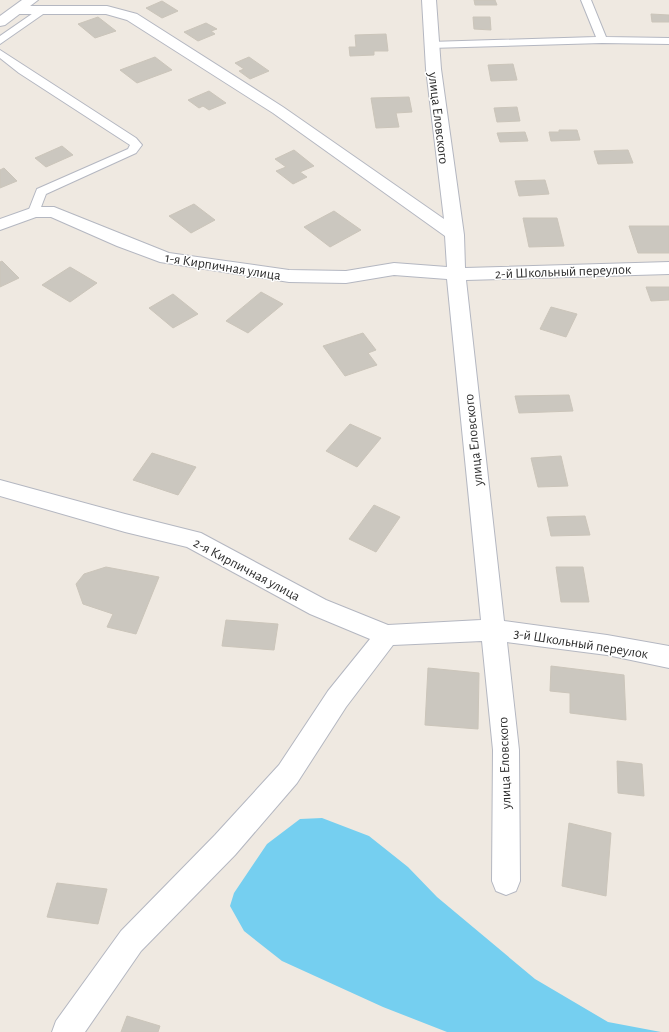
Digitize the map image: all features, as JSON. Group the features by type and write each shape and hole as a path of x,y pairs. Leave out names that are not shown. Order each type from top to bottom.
{"street":[{"name":"улица Еловского","path":"428,0 430,45 455,235 456,274 506,750 506,881"},
{"path":"0,22 18,10 37,5 107,10 132,17 278,110 363,172 455,235"},
{"name":"1-я Кирпичная улица","path":"0,225 34,212 54,212 123,242 166,258 289,276 346,278 394,268 456,274"},
{"name":"2-й Школьный переулок","path":"456,274 669,268"},
{"name":"2-я Кирпичная улица","path":"0,488 125,523 193,539 318,607 387,635 493,630"},
{"name":"3-й Школьный переулок","path":"493,630 607,645 669,657"},
{"path":"68,1032 130,941 225,846 288,774 337,699 387,635"}],"lane":[{"path":"586,0 602,40"},
{"path":"0,41 37,5"},
{"path":"430,45 602,40 669,41"},
{"path":"0,54 23,71 132,140 136,145 132,151 41,192 34,212"}],"water":[{"path":"322,818 369,836 408,867 437,897 535,979 608,1022 661,1032 447,1032 383,1007 282,961 244,931 230,906 234,893 267,844 300,819"}],"building":[{"path":"474,0 495,0 497,5 475,5"},
{"path":"162,1 178,11 162,18 146,8"},
{"path":"651,14 669,15 669,22 652,22"},
{"path":"98,17 116,31 95,38 78,24"},
{"path":"473,17 490,17 491,30 474,29"},
{"path":"206,23 217,29 211,31 215,34 198,41 184,32"},
{"path":"386,34 388,51 374,51 374,55 350,56 349,47 356,47 355,35"},
{"path":"155,57 172,70 137,83 120,70"},
{"path":"249,57 269,71 250,79 239,71 244,69 235,63"},
{"path":"513,64 517,80 491,81 488,65"},
{"path":"209,91 226,103 209,110 203,106 199,108 188,100"},
{"path":"409,97 412,112 396,113 399,127 376,128 371,98"},
{"path":"517,107 520,121 497,122 494,108"},
{"path":"559,130 577,130 580,140 551,141 549,132 559,132"},
{"path":"525,132 528,141 500,142 497,133"},
{"path":"62,146 73,155 46,167 35,158"},
{"path":"294,150 314,166 300,172 307,177 293,184 276,171 286,167 275,159"},
{"path":"628,150 633,163 598,164 594,151"},
{"path":"4,168 17,181 0,188 0,170"},
{"path":"545,180 549,194 519,196 515,181"},
{"path":"194,204 215,220 191,233 169,216"},
{"path":"334,211 361,230 330,247 304,227"},
{"path":"523,218 557,218 564,246 529,247"},
{"path":"629,226 669,226 669,253 638,253"},
{"path":"2,261 19,278 0,287 0,262"},
{"path":"70,267 97,283 70,302 42,285"},
{"path":"646,287 669,287 669,300 651,301"},
{"path":"261,292 283,304 248,333 226,321"},
{"path":"173,294 198,314 173,328 149,308"},
{"path":"551,307 577,314 566,337 540,329"},
{"path":"363,333 376,350 368,353 377,365 345,376 323,346"},
{"path":"569,395 573,411 519,413 515,396"},
{"path":"350,424 381,438 357,467 326,451"},
{"path":"152,453 196,467 178,495 133,480"},
{"path":"561,456 568,486 538,487 531,458"},
{"path":"374,505 400,517 376,552 349,539"},
{"path":"585,516 590,535 551,536 547,517"},
{"path":"106,567 159,577 136,634 107,627 113,614 83,604 76,584 84,574"},
{"path":"556,567 583,567 589,602 561,602"},
{"path":"226,620 278,624 274,650 222,646"},
{"path":"551,666 624,675 626,720 570,713 570,693 550,691"},
{"path":"428,668 479,673 478,729 425,725"},
{"path":"617,761 642,764 644,796 618,793"},
{"path":"569,823 611,833 606,896 562,886"},
{"path":"57,883 107,889 98,924 47,917"},
{"path":"127,1016 160,1026 158,1032 121,1032"}]}
